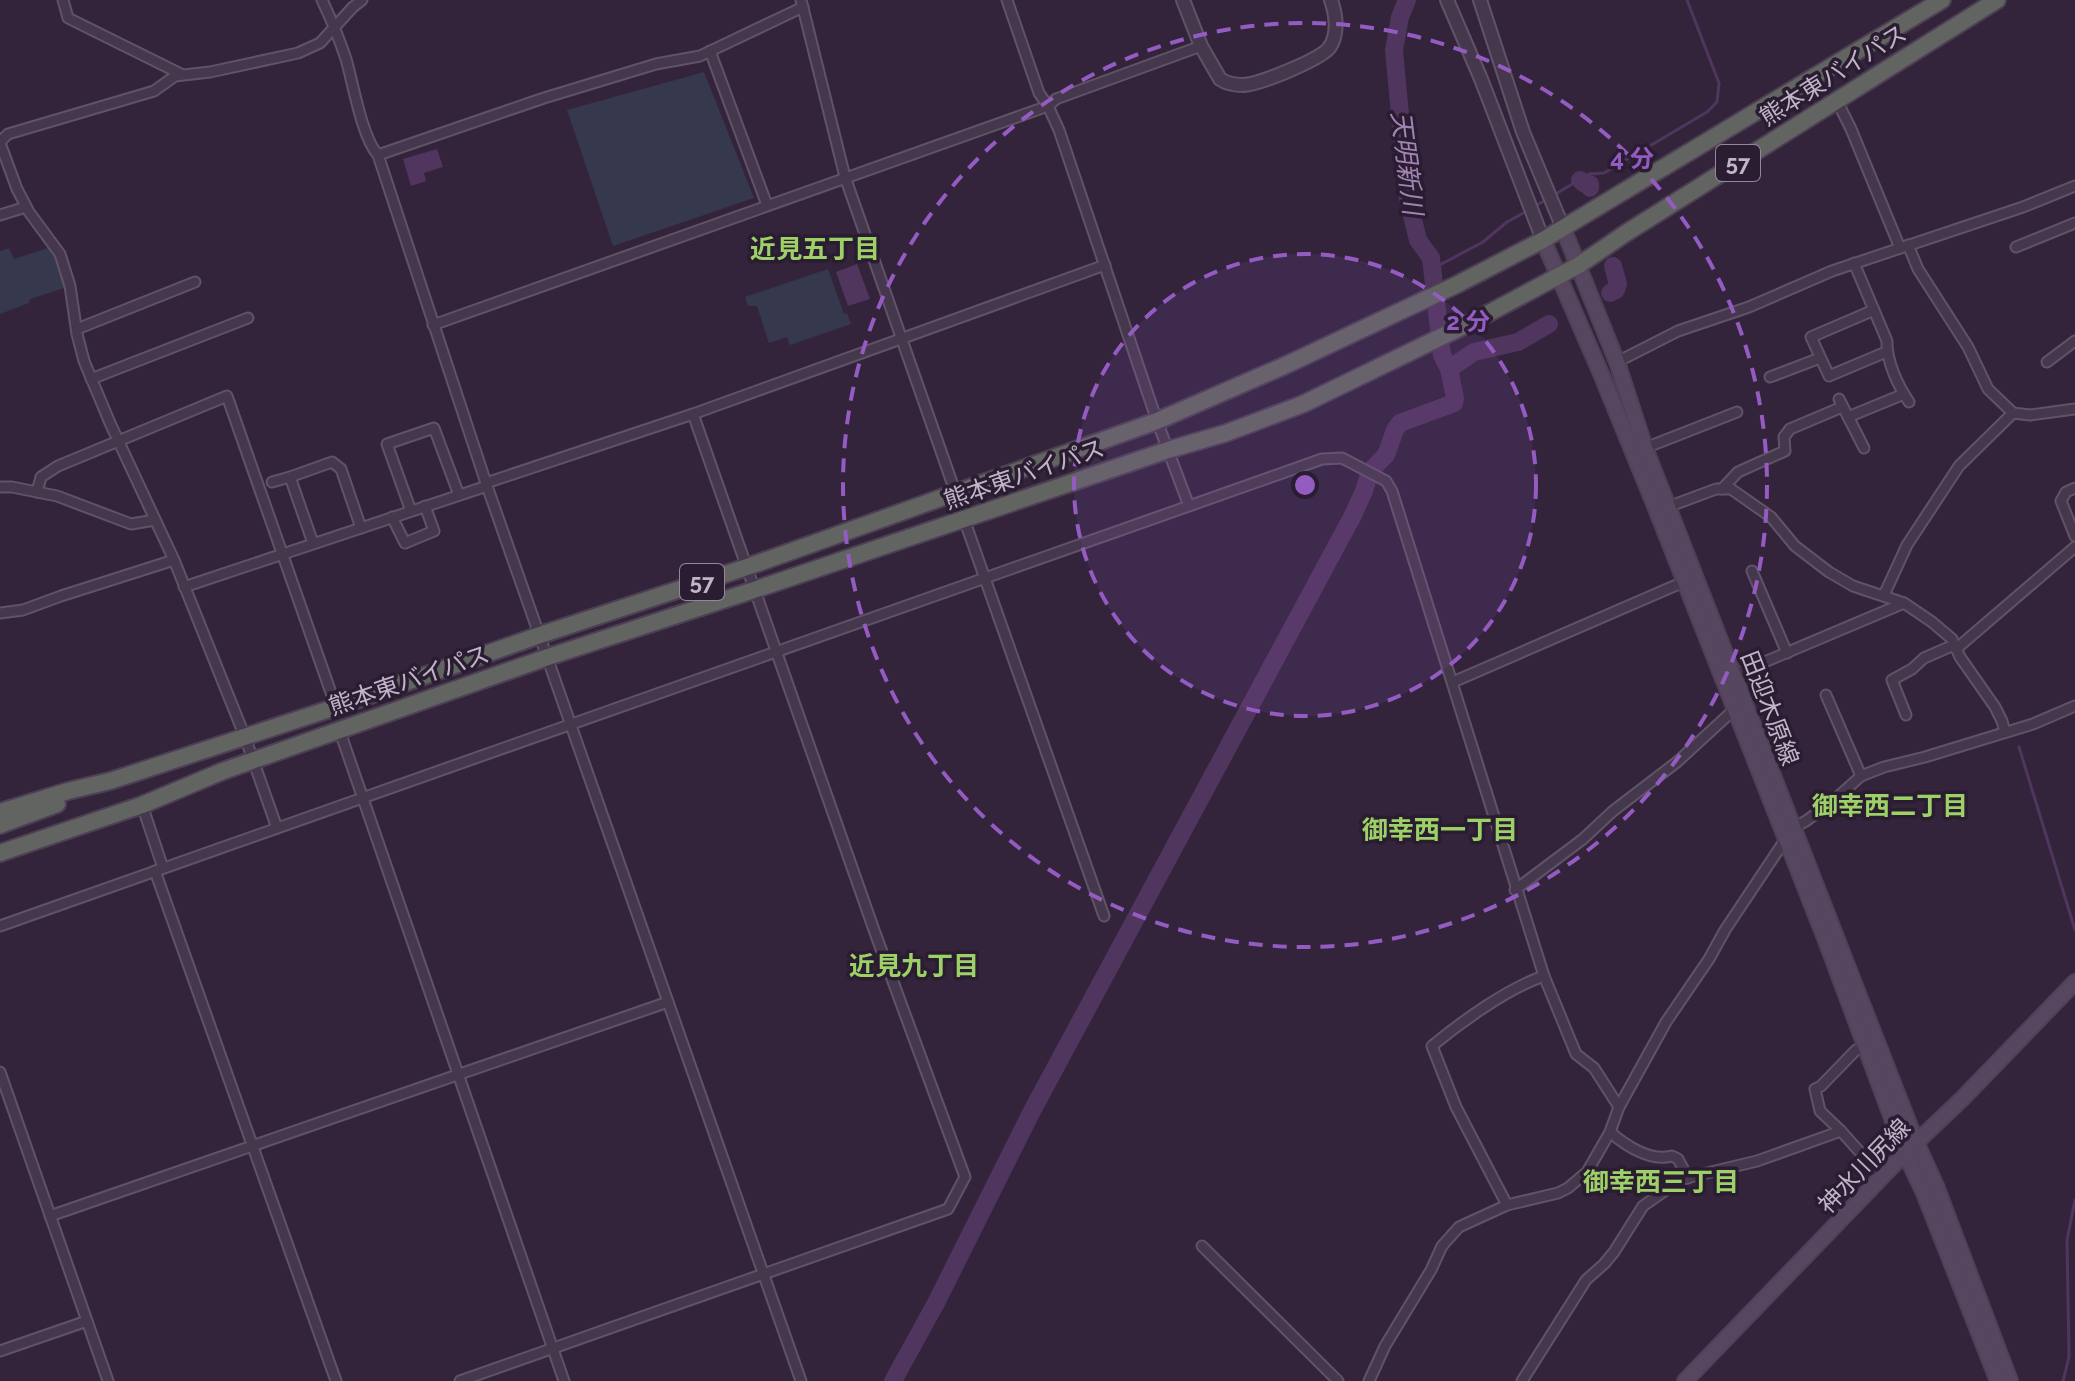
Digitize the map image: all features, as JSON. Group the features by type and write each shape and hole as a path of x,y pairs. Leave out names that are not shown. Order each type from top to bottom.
{"highway":[{"name":"熊本東バイパス","path":"0,812 110,781 336,707 747,567 1157,421 1286,365 1456,285 1543,240 1942,0"},
{"name":"熊本東バイパス","path":"0,853 142,805 223,771 339,729 1226,433 1303,404 1476,320 1579,265 1997,0"},
{"path":"0,843 223,771"},
{"path":"0,825 110,781"}],"main road":[{"name":"田迎木原線","path":"1563,228 1617,362 1663,509"},
{"name":"田迎木原線","path":"1543,240 1663,509 1998,1381"},
{"name":"田迎木原線","path":"1789,834 1865,1047 1911,1148 1936,1186 2010,1381"},
{"name":"神水川尻線","path":"1685,1381 2075,982"}],"street":[{"path":"63,0 68,18 181,75"},
{"path":"322,0 335,26 365,128 372,149 378,155 486,484 801,1381"},
{"path":"277,828 245,737 174,560 84,361 70,286 60,254 26,207 0,142 8,134 154,91 175,76 210,72 298,53 320,43 362,0"},
{"path":"1007,0 1039,93 1059,130 1157,421 1189,506"},
{"path":"1183,0 1201,46 1220,79 1242,85 1256,83 1312,60 1329,47 1337,26 1331,0"},
{"path":"1447,0 1506,141 1543,240"},
{"path":"1480,0 1523,132 1563,228"},
{"path":"378,155 544,98 656,64 700,56 802,3 845,177 956,494"},
{"path":"433,325 1048,106 1056,99 1201,46"},
{"path":"710,51 767,205"},
{"path":"1837,101 1904,246 1968,347 1988,389 2013,413 2030,415 2075,409"},
{"path":"1617,362 1678,331 1749,307 1832,271 2074,188"},
{"path":"0,215 26,207"},
{"path":"2016,247 2075,223"},
{"path":"1848,417 1906,398 1886,352 1887,341 1854,263"},
{"path":"184,587 693,414 1105,265"},
{"path":"77,329 195,282"},
{"path":"1874,310 1811,337 1829,376 1886,352"},
{"path":"91,379 248,318"},
{"path":"2047,362 2075,341"},
{"path":"1770,377 1820,358"},
{"path":"37,492 41,477 58,466 227,396 336,707"},
{"path":"1722,489 1738,472 1785,451 1784,437 1790,429 1840,403 1864,448"},
{"path":"1645,448 1737,412"},
{"path":"1884,595 1907,545 1959,466 2013,413"},
{"path":"460,1381 948,1209 965,1177 874,930 693,414"},
{"path":"411,511 387,444 434,428 459,495"},
{"path":"0,926 1322,459 1342,458 1386,481 1394,496 1544,976 1576,1054 1594,1068 1619,1107"},
{"path":"272,482 332,462 341,469 361,528"},
{"path":"290,477 313,543"},
{"path":"0,487 57,496 131,524 155,520"},
{"path":"2075,488 2066,492 2061,501 2075,536"},
{"path":"1663,509 1716,489 1731,489 1771,517 1795,546 1829,572 1853,586 1904,603 1952,639 1995,707 2005,732"},
{"path":"392,517 405,543 434,531 425,506"},
{"path":"964,519 1104,916"},
{"path":"1906,715 1892,680 1924,658 1955,647 2075,547"},
{"path":"0,613 23,610 174,560"},
{"path":"1752,571 1787,653"},
{"path":"1453,682 1690,579"},
{"path":"1728,677 1904,603"},
{"path":"1826,695 1861,776"},
{"path":"1515,890 1677,762 1739,706"},
{"path":"1369,1381 1385,1346 1442,1246 1459,1227 1507,1205 1558,1193 1587,1172 1666,1022 1789,834 1861,776 2033,724 2075,706"},
{"path":"339,729 564,1381"},
{"path":"142,805 159,870 336,1381"},
{"path":"1507,1205 1456,1107 1432,1046 1494,1002 1529,981 1544,976"},
{"path":"50,1216 668,1002"},
{"path":"1865,1047 1856,1050 1815,1089 1820,1111 1882,1177"},
{"path":"1,1079 108,1381"},
{"path":"1522,1381 1586,1280 1614,1252 1643,1206 1682,1179 1757,1161 1841,1131"},
{"path":"1610,1132 1623,1143 1642,1152 1662,1159 1672,1156 1678,1159 1688,1178"},
{"path":"1202,1246 1338,1381"},
{"path":"0,1351 87,1321"}],"shaded area":[{"path":"704,72 754,198 613,246 567,110"},
{"path":"437,149 443,167 424,173 426,181 411,186 403,159"},
{"path":"54,246 70,286 30,299 29,303 0,314 0,251 9,248 14,259"},
{"path":"857,264 870,299 848,306 836,272"},
{"path":"828,269 844,314 847,313 851,324 790,345 787,337 769,343 757,306 748,306 745,297"}],"waterway":[{"name":"天明新川","path":"1407,0 1400,17 1394,50 1408,199 1418,240 1431,258 1442,355 1449,369"},
{"path":"1554,195 1589,174 1604,173 1707,112 1717,102 1719,83 1687,0"},
{"path":"1580,180 1590,184 1590,188"},
{"path":"1533,207 1548,199"},
{"path":"1432,269 1483,242 1507,222 1527,211"},
{"path":"1610,293 1616,290 1618,284 1613,266"},
{"path":"893,1381 936,1303 1032,1111 1352,517 1370,471 1386,455 1395,430 1400,423 1454,403 1449,369 1474,352 1518,342 1549,324"},
{"path":"2019,747 2075,930"},
{"path":"2063,1381 2069,1357 2067,1240 2075,1200"}],"district":[{"name":"近見五丁目","path":"815,249"},
{"name":"御幸西二丁目","path":"1890,806"},
{"name":"御幸西一丁目","path":"1440,830"},
{"name":"近見九丁目","path":"914,966"},
{"name":"御幸西三丁目","path":"1661,1182"}]}
